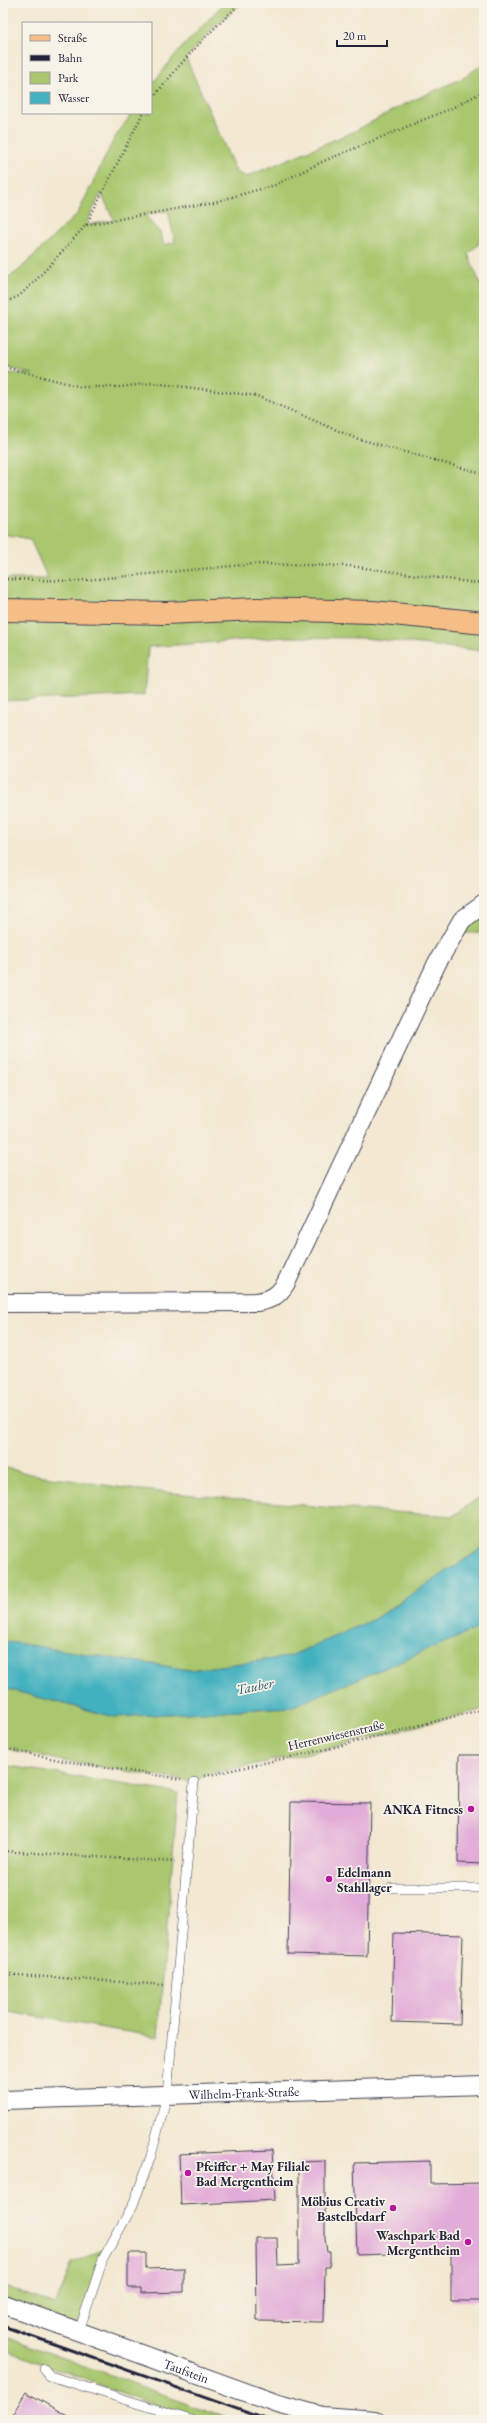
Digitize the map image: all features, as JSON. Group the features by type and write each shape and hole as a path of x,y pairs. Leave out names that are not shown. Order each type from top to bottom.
{"main road":[{"path":"3,610 166,613 256,609 373,612 484,623"}],"street":[{"path":"3,1303 257,1302 269,1300 275,1296 286,1284 437,963 462,920 484,904"},
{"name":"Wilhelm-Frank-Straße","path":"3,2100 484,2085"},
{"name":"Taufstein","path":"3,2304 286,2406 322,2416 375,2420"}],"lane":[{"path":"79,2332 103,2259 133,2205 148,2163 166,2095 194,1782"},
{"path":"391,1888 484,1888"},
{"path":"44,2369 50,2376 190,2420"}],"path":[{"path":"152,101 175,70 213,29 241,3"},
{"path":"86,225 214,202 275,185 324,161 452,108 484,91"},
{"path":"3,303 19,296 38,278 86,225 143,114"},
{"path":"3,362 10,368 81,388 120,387 153,383 256,396 355,438 484,474"},
{"path":"3,579 75,581 253,564 350,566 484,584"},
{"name":"Herrenwiesenstraße","path":"194,1782 208,1774 327,1749 484,1709"},
{"path":"3,1748 64,1761 194,1782"},
{"path":"3,1851 186,1862"},
{"path":"3,1974 176,1986"}],"green space":[{"path":"224,3 241,3 213,29 186,58 236,172 246,177 355,131 401,106 465,77 484,63 484,239 468,254 484,293 484,409 481,412 484,418 484,623 479,632 484,635 484,651 364,638 287,637 148,647 144,695 3,701 3,579 48,579 30,539 3,534 3,373 33,374 9,368 3,363 3,280 17,272 78,213 114,139 131,114 152,114 152,85 175,55","holes":["101,193 114,220 86,224","168,211 175,242 164,245 160,233 145,215"]},
{"path":"484,910 484,933 454,933"},
{"path":"3,1467 30,1474 131,1489 334,1508 453,1516 484,1494 484,1547 374,1619 288,1657 190,1670 3,1641"},
{"path":"484,1626 484,1709 327,1749 208,1774 194,1782 64,1761 3,1748 3,1688 115,1717 291,1707"},
{"path":"3,1765 178,1793 158,2037 3,2011"},
{"path":"109,2247 79,2331 3,2304 3,2287 56,2304 72,2263"},
{"path":"3,2336 234,2420 195,2420 3,2349"}],"water":[{"name":"Tauber","path":"484,1547 484,1626 291,1707 115,1717 3,1688 3,1641 190,1670 288,1657 374,1619"}],"building":[{"name":"ANKA Fitness","path":"459,1755 484,1755 484,1864 458,1863"},
{"name":"Edelmann Stahllager","path":"291,1802 370,1803 367,1956 288,1954"},
{"path":"394,1933 463,1935 460,2024 392,2022"},
{"path":"272,2150 275,2200 181,2205 179,2154"},
{"path":"325,2161 325,2239 327,2252 330,2252 330,2267 325,2267 324,2322 257,2321 256,2238 277,2238 278,2266 299,2265 299,2162"},
{"path":"430,2161 430,2184 484,2183 484,2301 451,2301 451,2252 357,2255 354,2163"},
{"path":"128,2253 146,2253 146,2269 184,2268 184,2292 141,2293 141,2288 128,2288"},
{"path":"26,2392 74,2420 9,2420"}],"railway":[{"path":"3,2326 268,2420"}],"place":[{"name":"ANKA Fitness","path":"471,1809"},
{"name":"Edelmann Stahllager","path":"329,1879"},
{"name":"Pfeiffer + May Filiale Bad Mergentheim","path":"188,2173"},
{"name":"Möbius Creativ Bastelbedarf","path":"393,2208"},
{"name":"Waschpark Bad Mergentheim","path":"468,2242"}]}
